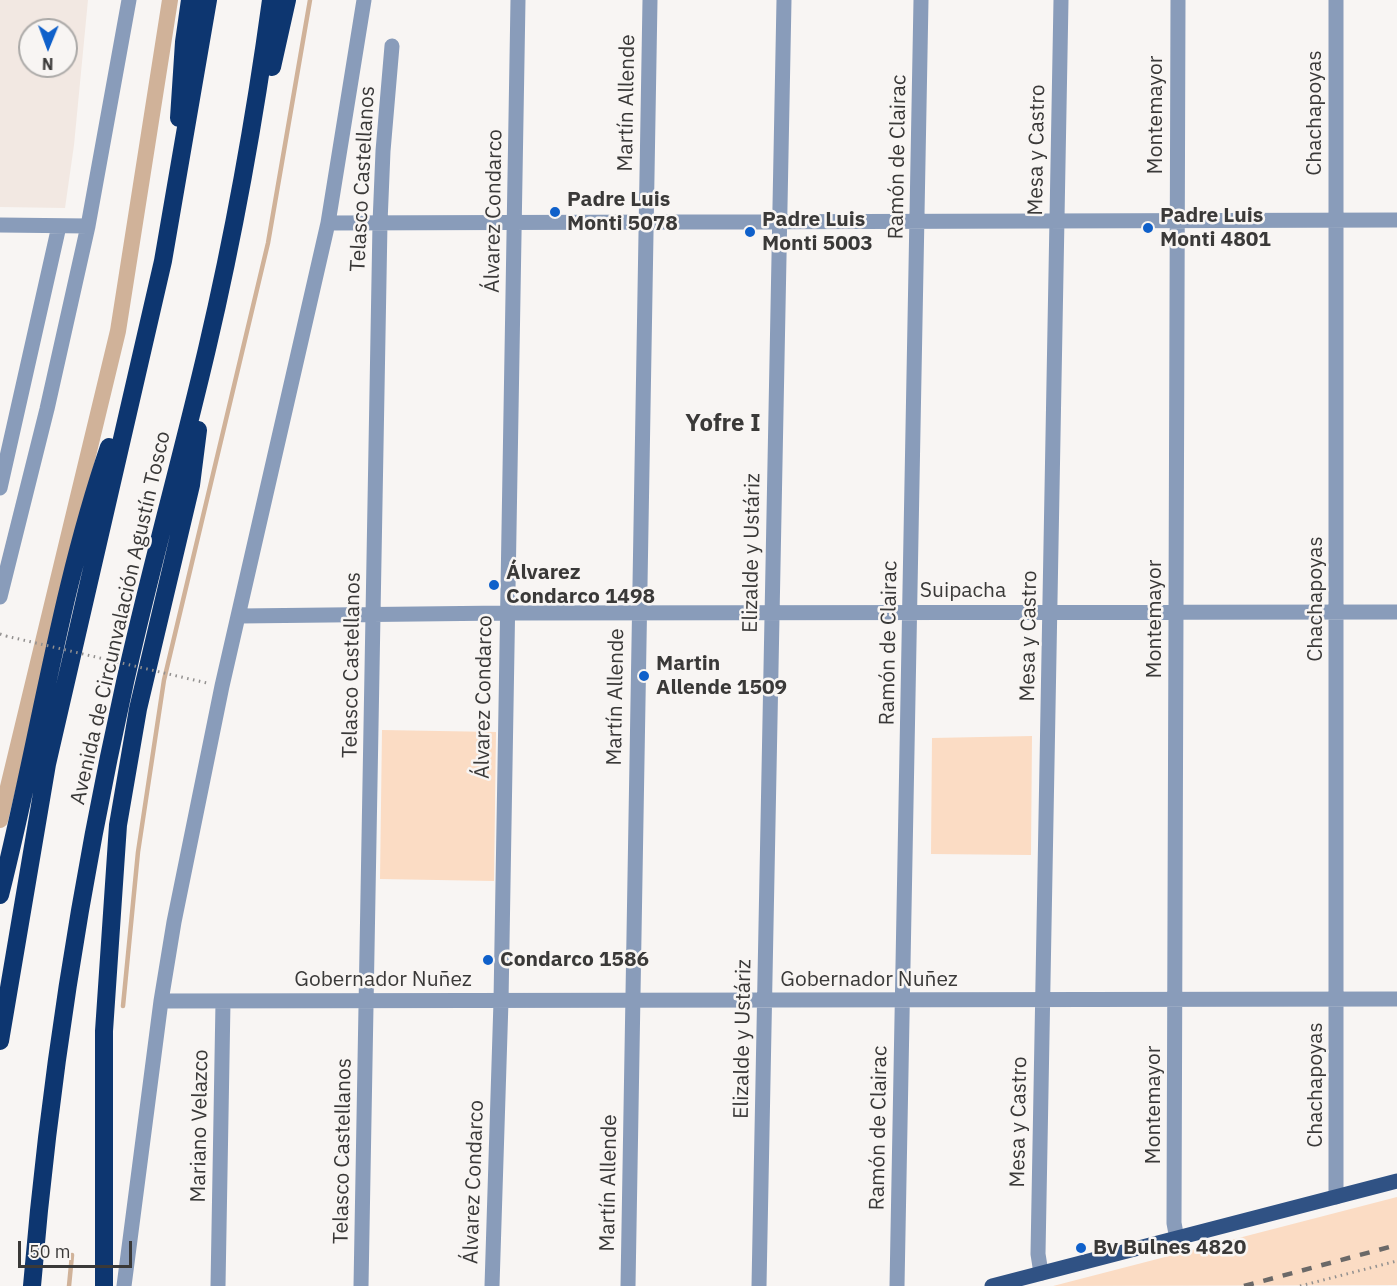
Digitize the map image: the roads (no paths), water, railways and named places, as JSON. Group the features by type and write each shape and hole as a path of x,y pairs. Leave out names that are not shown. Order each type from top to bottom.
{"highway":[{"path":"174,205 184,42 190,0"},
{"name":"Avenida de Circunvalación Agustín Tosco","path":"0,1041 47,764 174,205 208,0"},
{"name":"Avenida de Circunvalación Agustín Tosco","path":"32,1286 45,1160 65,1010 102,795 137,630 208,346 241,184 271,0"},
{"path":"241,184 287,0"},
{"path":"104,1286 104,1030 118,825 144,677 191,485 208,346"},
{"path":"0,895 89,505 138,363"}],"main road":[{"path":"992,1286 1397,1181"}],"street":[{"path":"0,597 47,409 88,226 129,0"},
{"path":"124,1286 161,1001 220,697 328,223 364,0"},
{"name":"Álvarez Condarco","path":"492,1286 501,1001 518,0"},
{"name":"Martín Allende","path":"628,1286 650,0"},
{"name":"Elizalde y Ustáriz","path":"759,1286 784,0"},
{"name":"Ramón de Clairac","path":"897,1286 921,0"},
{"name":"Mesa y Castro","path":"1041,1273 1038,1254 1041,1002 1051,613 1061,0"},
{"name":"Montemayor","path":"1177,1239 1174,1222 1178,0"},
{"name":"Chachapoyas","path":"1336,0 1336,1197"},
{"name":"Telasco Castellanos","path":"361,1286 375,616 380,223 383,151 392,46"},
{"path":"328,223 1397,220"},
{"path":"0,225 88,226"},
{"path":"0,488 59,226"},
{"name":"Suipacha","path":"240,616 506,613 1397,612"},
{"name":"Gobernador Nuñez","path":"161,1001 1041,1002 1397,999"},
{"name":"Mariano Velazco","path":"218,1286 223,1002"}],"waterway":[{"path":"0,820 118,331 170,0"},
{"path":"123,1006 138,852 164,680 268,243 310,0"},
{"path":"69,1286 72,1255"}],"railway":[{"path":"1244,1286 1397,1245"}],"place":[{"name":"Padre Luis Monti 5078","path":"555,212"},
{"name":"Padre Luis Monti 4801","path":"1148,228"},
{"name":"Padre Luis Monti 5003","path":"750,232"},
{"name":"Álvarez Condarco 1498","path":"494,585"},
{"name":"Martin Allende 1509","path":"644,676"},
{"name":"Condarco 1586","path":"488,960"},
{"name":"Bv Bulnes 4820","path":"1081,1248"}],"district":[{"name":"Yofre I","path":"723,424"}]}
